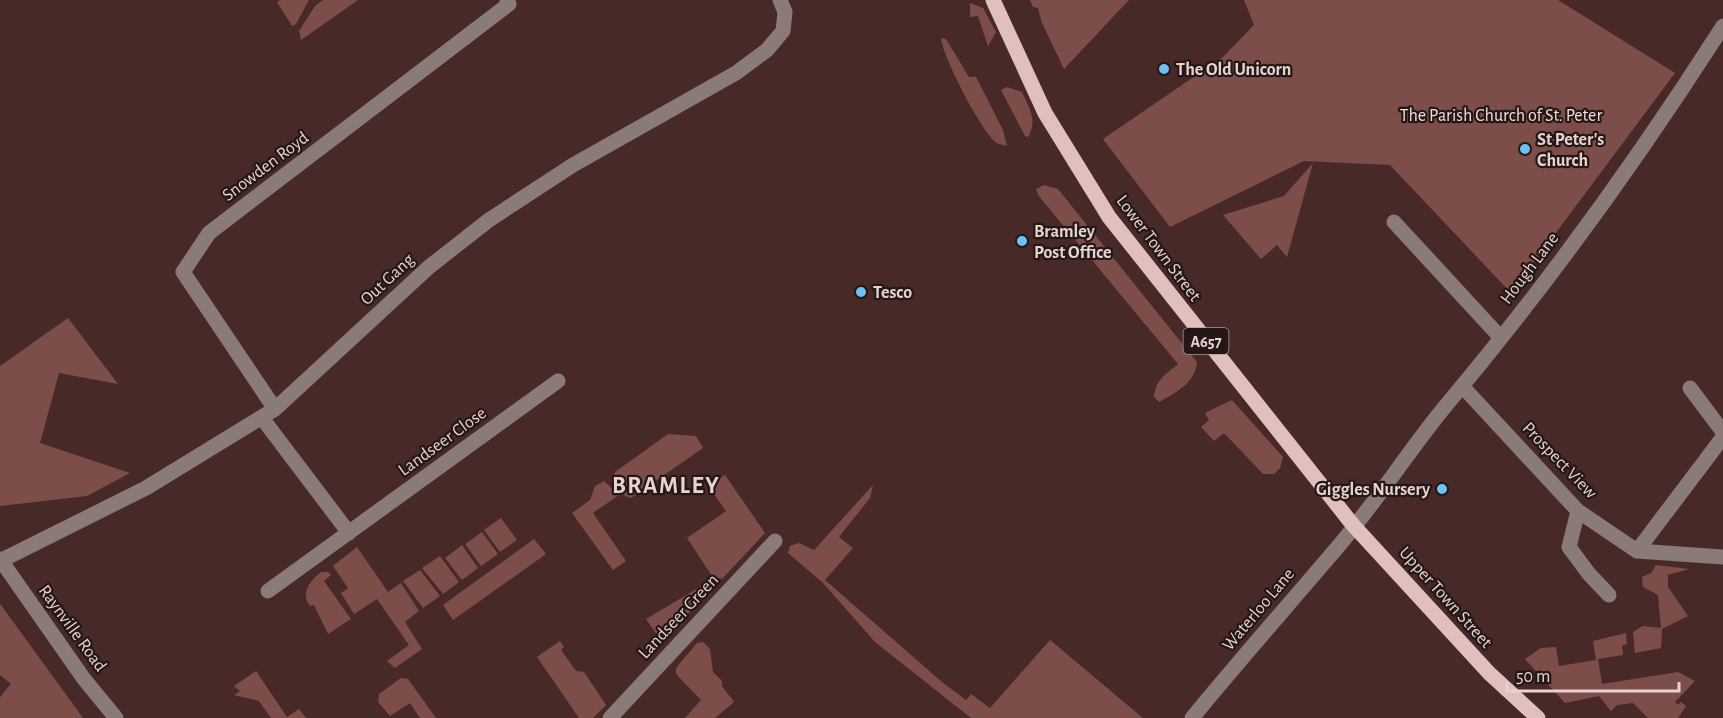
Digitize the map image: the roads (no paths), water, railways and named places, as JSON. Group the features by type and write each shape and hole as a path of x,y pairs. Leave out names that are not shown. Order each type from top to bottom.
{"main road":[{"name":"Lower Town Street","path":"993,0 1045,113 1109,217 1353,525"},
{"name":"Upper Town Street","path":"1353,525 1489,673 1538,718"}],"street":[{"name":"Snowden Royd","path":"268,414 183,272 209,233 509,4 507,0"},
{"name":"Out Gang","path":"0,560 146,488 268,414 429,267 489,220 573,165 736,72 767,50 783,31 782,6"},
{"name":"Hough Lane","path":"1353,525 1502,338 1652,137 1723,26"},
{"path":"1394,222 1502,338"},
{"name":"Landseer Close","path":"268,591 558,381"},
{"name":"Prospect View","path":"1463,387 1578,511 1637,551"},
{"path":"1690,388 1723,432"},
{"path":"268,414 349,533"},
{"path":"1637,551 1723,437"},
{"path":"1578,511 1569,547 1589,574 1609,595"},
{"name":"Waterloo Lane","path":"1192,718 1304,584 1331,556 1353,525"},
{"name":"Landseer Green","path":"610,718 775,540"},
{"path":"1637,551 1723,557"},
{"name":"Raynville Road","path":"0,560 77,670 116,718"}],"place":[{"name":"The Old Unicorn","path":"1164,69"},
{"name":"St Peter's Church","path":"1525,149"},
{"name":"Bramley Post Office","path":"1022,241"},
{"name":"Tesco","path":"861,292"},
{"name":"Giggles Nursery","path":"1442,489"}],"district":[{"name":"BRAMLEY","path":"666,485"}],"park label":[{"name":"The Parish Church of St. Peter","path":"1501,115"}]}
